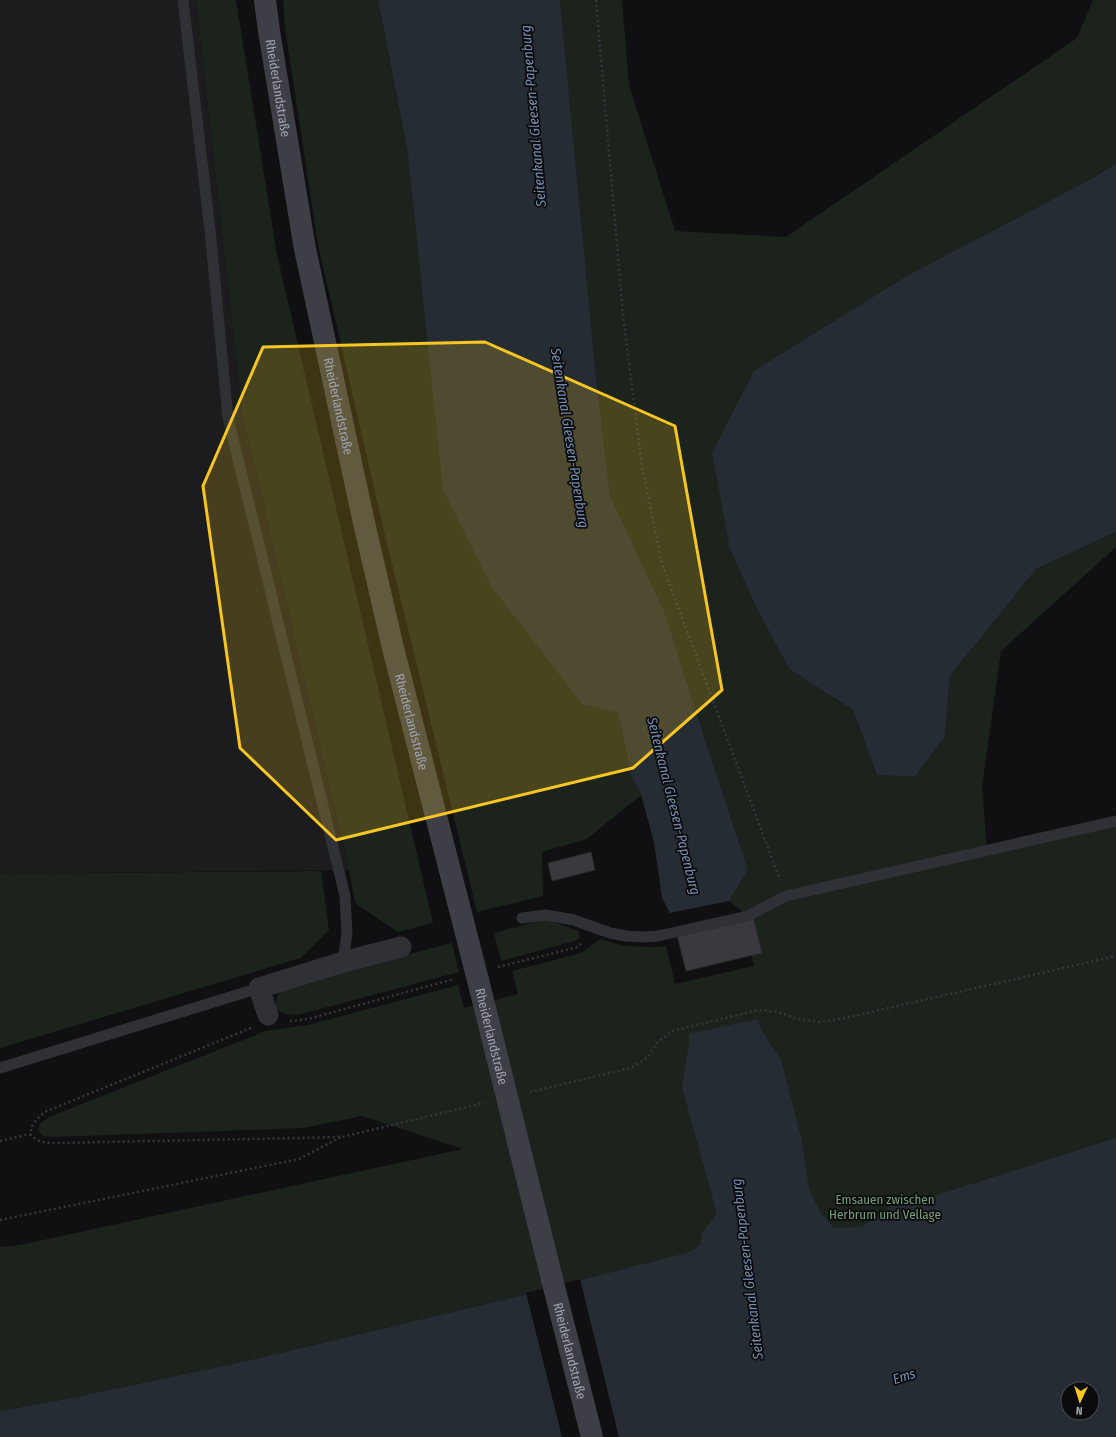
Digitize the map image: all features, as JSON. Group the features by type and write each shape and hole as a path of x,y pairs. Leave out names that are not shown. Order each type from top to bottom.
{"main road":[{"name":"Rheiderlandstraße","path":"265,0 305,249 364,522 393,648 477,976 592,1437"}],"street":[{"path":"268,1015 259,988 343,962 401,947"}],"lane":[{"path":"184,0 210,230 228,418 345,896 347,933 343,962"},
{"path":"522,918 546,915 574,920 610,933 626,936 658,936 748,916 786,896 1116,821"},
{"path":"0,1068 259,988"}],"path":[{"path":"596,0 623,315 642,466 662,564 786,896"},
{"path":"477,976 578,947 593,927"},
{"path":"524,1093 631,1068 647,1058 657,1043 672,1031 758,1010 778,1012 798,1019 819,1022 853,1016 1116,956"},
{"path":"454,979 308,1019 284,1022 268,1015 254,1027 48,1111 37,1118 31,1127 30,1134 35,1140 44,1143 342,1137 486,1102"},
{"path":"0,1142 30,1134"},
{"path":"0,1220 299,1159 342,1137"}],"highlighted area":[{"path":"485,342 675,426 722,690 633,768 336,840 240,748 203,486 263,347"}],"shaded area":[{"path":"0,0 196,0 242,412 349,870 0,874"}],"green space":[{"path":"196,0 236,0 277,255 433,923 398,932 355,903 349,870 242,412"},
{"path":"283,0 378,0 408,154 618,713 631,775 641,795 587,839 542,852 543,896 477,912 384,531 318,245 285,28"},
{"name":"Emsauen zwischen Herbrum und Vellage","path":"560,0 622,0 629,85 675,231 786,237 1077,38 1093,0 1116,0 1116,164 1082,184 730,549 755,605 789,669 853,710 877,775 915,777 945,736 950,676 1036,569 1116,532 1116,547 1001,651 982,787 987,850 1116,821 1116,1437 528,1294 251,1360 71,1398 0,1411 0,1247 20,1245 463,1149 362,1116 303,1128 52,1137 43,1136 38,1130 40,1124 49,1117 266,1031 308,1025 458,985 464,1008 518,994 512,971 581,953 600,939 623,946 666,946 675,984 754,966 746,928 748,916 729,901 748,870 665,613 610,495 596,376"},
{"path":"321,871 329,930 301,958 0,1048 0,874"},
{"path":"546,919 578,931 580,937 575,941 501,961 494,933"},
{"path":"452,943 459,972 304,1013 288,1014 280,1012 276,1009 278,994 290,985"}],"water":[{"name":"Seitenkanal Gleesen-Papenburg","path":"378,0 560,0 596,376 610,495 665,613 748,870 729,901 670,913 662,898 654,842 641,795 631,775 618,713 582,704 491,586 443,490 408,154"},
{"path":"1116,164 1116,532 1036,569 950,676 945,736 915,777 877,775 853,710 789,669 755,605 730,549 712,453 754,371 907,276 1082,184"},
{"path":"758,1019 761,1029 781,1060 801,1137 809,1189 820,1212 834,1228 861,1227 892,1206 931,1197 1116,1138 1116,1437 0,1437 0,1411 71,1398 251,1360 528,1294 690,1252 700,1245 702,1233 717,1214 682,1087 689,1044 689,1034"}],"pier":[{"path":"580,1279 619,1437 562,1437 526,1293"}],"building":[{"path":"591,852 595,870 552,881 548,863"},
{"path":"753,917 762,953 686,971 677,935"}],"water label":[{"name":"Ems","path":"904,1376"}]}
